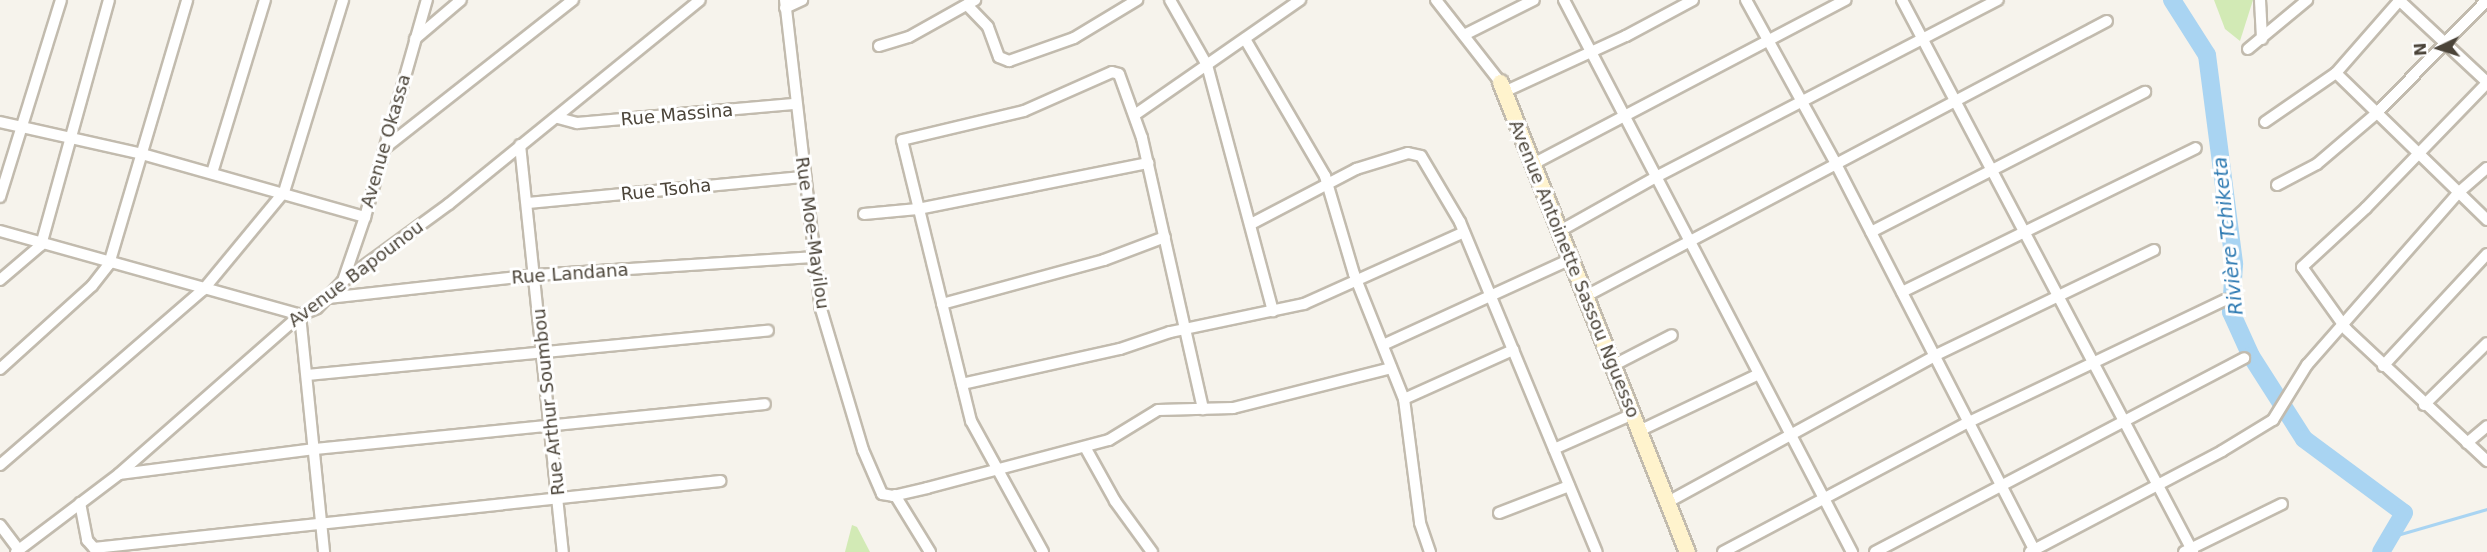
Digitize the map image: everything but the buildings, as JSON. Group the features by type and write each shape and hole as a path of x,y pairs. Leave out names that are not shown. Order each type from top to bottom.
{"street":[{"path":"0,197 24,129 61,0"},
{"path":"0,280 41,245 109,0"},
{"path":"0,369 92,286 109,264 187,0"},
{"path":"212,173 265,0"},
{"path":"0,465 203,290 284,192 344,0"},
{"name":"Avenue Okassa","path":"342,282 365,217 427,0"},
{"path":"415,39 461,0"},
{"path":"386,147 573,0"},
{"name":"Avenue Bapounou","path":"18,551 119,474 300,315 328,298 342,282 449,204 520,145 558,118 700,0"},
{"path":"785,4 802,0"},
{"path":"879,46 909,37 971,2 988,27 999,57 1009,61 1074,39 1137,0"},
{"path":"1170,0 1207,65 1273,311"},
{"path":"1136,114 1300,0"},
{"name":"Avenue Antoinette Sassou Nguesso","path":"1436,0 1502,87 1687,552"},
{"path":"1464,35 1534,0"},
{"path":"1564,0 1757,375 1824,496 1852,552"},
{"path":"1502,87 1590,51 1693,0"},
{"path":"1746,0 1836,164 1936,355 2033,551 2155,485 2222,452 2272,420 2293,383 2458,193 2487,168"},
{"path":"1533,164 1625,118 1767,38 1846,0"},
{"path":"1902,0 2189,551 2282,504"},
{"path":"1560,231 1656,177 1803,103 1998,0"},
{"path":"2260,0 2262,39"},
{"path":"2248,49 2307,0"},
{"path":"2265,122 2336,73 2400,0 2487,82 2420,153 2303,264 2303,270 2343,325 2424,405 2487,461"},
{"path":"2277,185 2317,164 2378,112 2444,41 2487,0"},
{"name":"Rue Moe-Mayilou","path":"785,4 812,257 821,309 862,450 882,494 895,495"},
{"path":"1586,296 2106,21"},
{"path":"1245,39 1327,183 1358,283 1404,399 1420,523 1430,552"},
{"path":"1043,552 994,469 971,421 902,145 909,137 1024,111 1114,71 1119,74 1136,114 1203,409"},
{"path":"2336,73 2487,220"},
{"path":"1871,232 1990,169 2145,92"},
{"name":"Rue Massina","path":"558,118 577,123 796,104"},
{"path":"0,122 68,141 142,154 284,192 365,217"},
{"name":"Rue Arthur Soumbou","path":"520,145 552,425 563,552"},
{"path":"1902,292 2196,148"},
{"path":"1251,224 1356,170 1415,153 1421,156 1437,180 1464,232 1597,552"},
{"path":"864,214 918,209 1148,163"},
{"name":"Rue Tsoha","path":"528,203 805,177"},
{"path":"0,231 41,245 300,315 324,552"},
{"path":"962,384 1120,349 1186,329 1325,298 1464,232"},
{"path":"942,304 1104,260 1165,237"},
{"path":"1668,502 1936,355 2055,294 2154,250"},
{"path":"2383,366 2487,254"},
{"name":"Rue Landana","path":"328,298 536,275 812,257"},
{"path":"1383,345 1571,259"},
{"path":"1723,552 1824,496 1969,422 2225,300"},
{"path":"307,375 543,350 768,331"},
{"path":"1614,365 1672,335"},
{"path":"2424,405 2487,343"},
{"path":"1404,399 1513,350"},
{"path":"1875,552 2000,485 2123,424 2244,358"},
{"path":"930,552 895,495 1120,436 1158,410 1233,408 1281,398 1391,368"},
{"path":"1639,431 1757,375"},
{"path":"119,474 315,449 765,404"},
{"path":"1554,448 1633,414"},
{"path":"2467,443 2487,426"},
{"path":"1085,447 1115,501 1152,552"},
{"path":"80,503 87,540 94,548 720,481"},
{"path":"1499,513 1569,486"},
{"path":"0,525 18,551"}],"green space":[{"path":"2214,0 2253,0 2240,41 2225,29"},
{"path":"852,525 857,527 870,552 845,552"}],"waterway":[{"name":"Rivière Tchiketa","path":"2172,0 2207,55 2234,264 2231,312 2251,356 2304,439 2404,513 2381,552"},
{"path":"2390,537 2487,509"}]}
